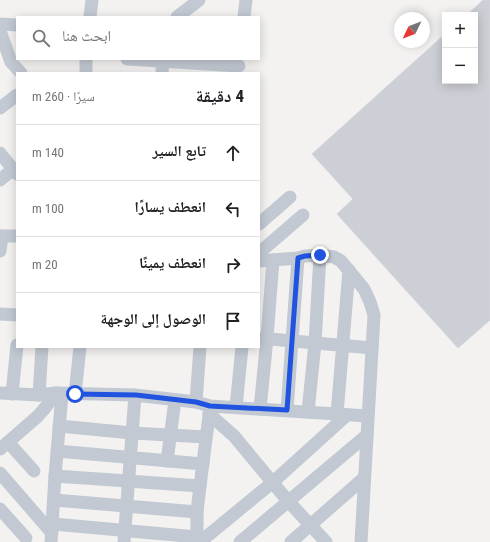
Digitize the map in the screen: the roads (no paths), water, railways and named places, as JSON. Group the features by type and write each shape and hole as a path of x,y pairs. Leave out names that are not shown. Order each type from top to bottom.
{"street":[{"path":"90,16 92,0"},
{"path":"178,16 199,0"},
{"path":"244,16 246,0"},
{"path":"16,25 0,30 4,62 11,62 20,72"},
{"path":"86,60 86,72"},
{"path":"134,60 162,64 239,66"},
{"path":"0,108 16,96"},
{"path":"0,153 15,172 0,180"},
{"path":"260,223 290,197"},
{"path":"260,252 303,216"},
{"path":"0,251 1,236 16,236"},
{"path":"308,412 320,255"},
{"path":"260,261 320,255 334,257 349,270 364,289 370,302 374,315 361,542"},
{"path":"287,410 298,258"},
{"path":"260,409 263,338 273,260"},
{"path":"0,473 52,533 198,540 273,482 342,415 342,345 349,270"},
{"path":"0,314 16,315"},
{"path":"263,338 372,348"},
{"path":"16,348 6,394 136,395 196,402 210,410 234,436 288,501 326,542"},
{"path":"39,394 42,348"},
{"path":"75,394 80,348"},
{"path":"196,402 200,348"},
{"path":"236,407 242,348"},
{"path":"52,533 59,426 59,394"},
{"path":"34,471 4,446 38,416 59,394"},
{"path":"125,536 126,506 136,395"},
{"path":"167,460 175,400"},
{"path":"210,410 236,407 368,416"},
{"path":"198,540 198,512 202,464 210,410"},
{"path":"59,426 132,433 206,437"},
{"path":"240,542 367,435"},
{"path":"57,451 202,464"},
{"path":"55,476 200,486"},
{"path":"291,542 364,478"},
{"path":"54,500 198,512"},
{"path":"0,510 26,538"}]}
